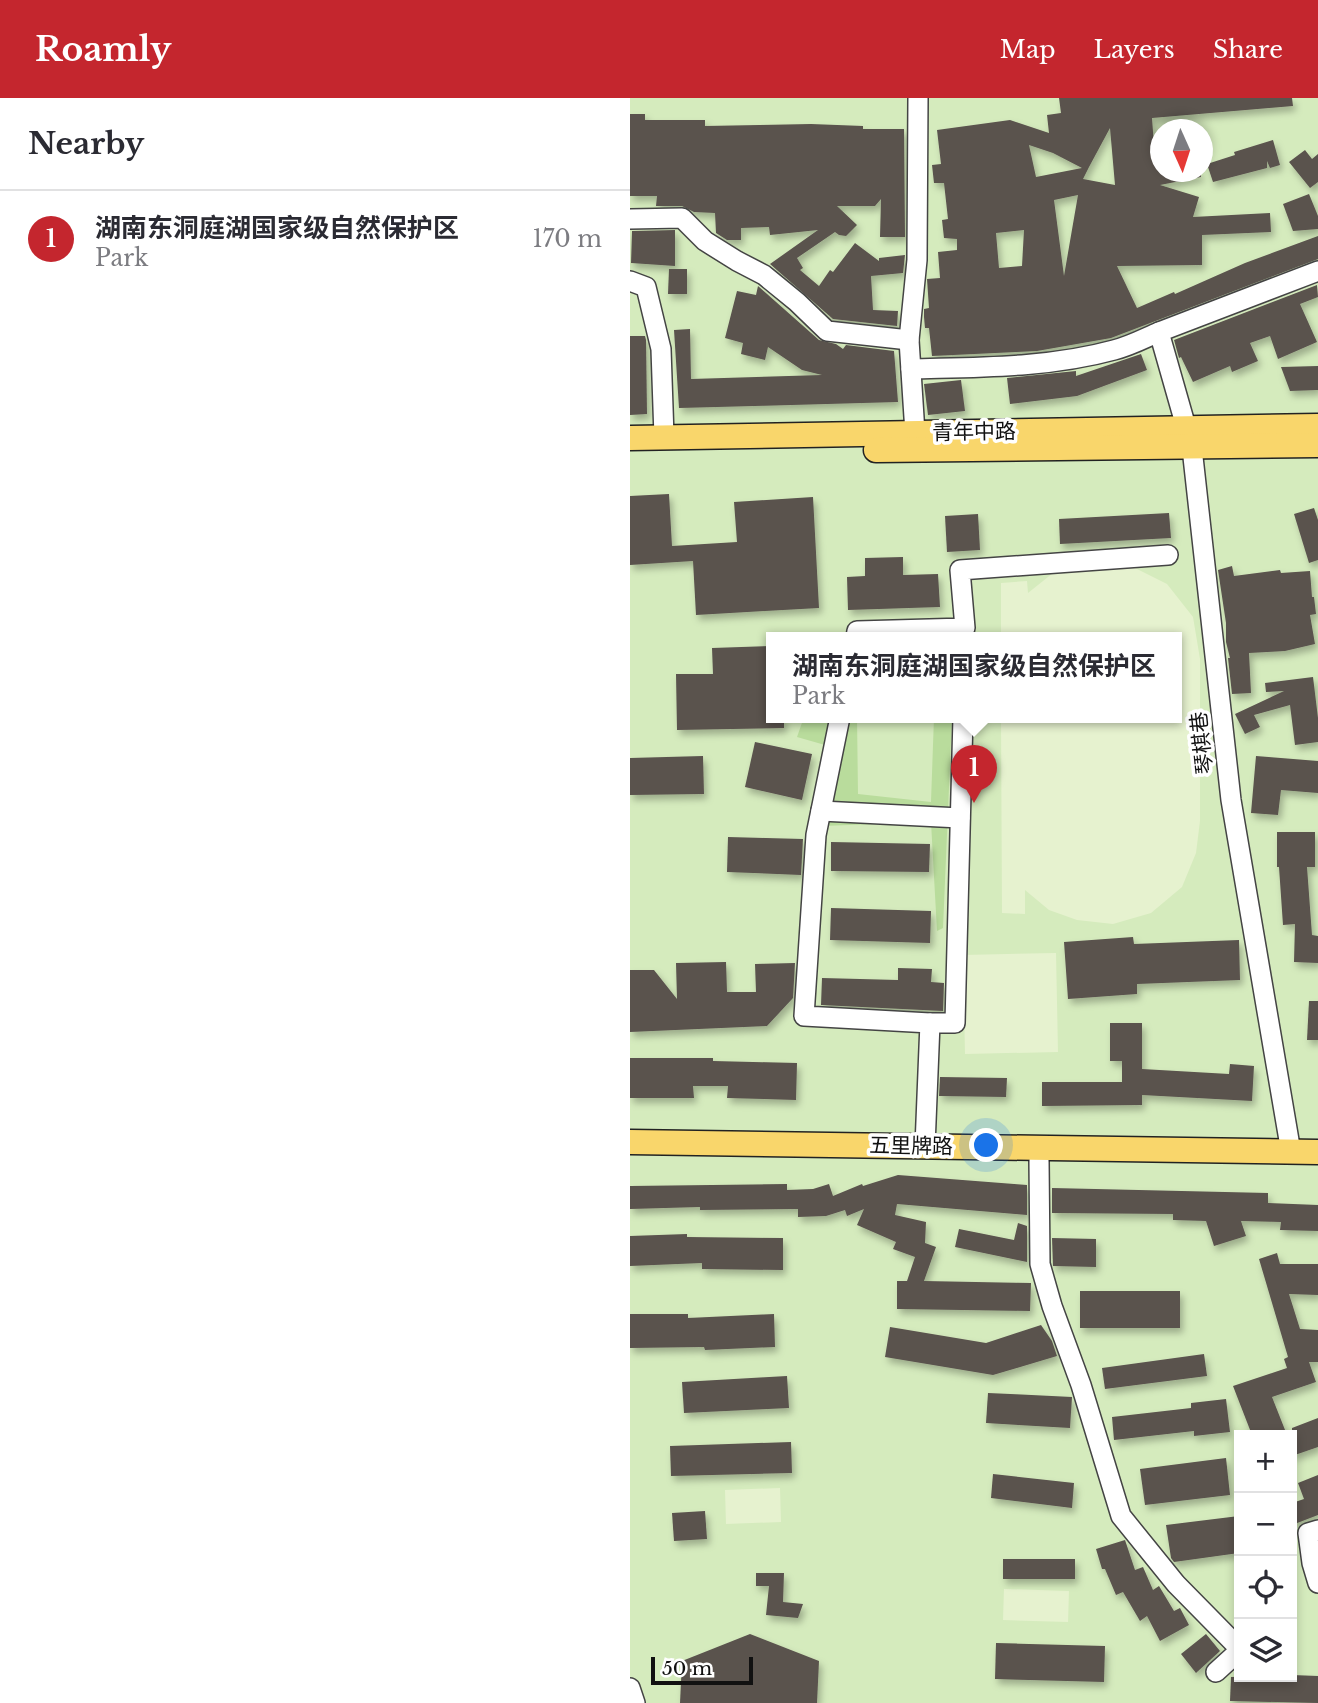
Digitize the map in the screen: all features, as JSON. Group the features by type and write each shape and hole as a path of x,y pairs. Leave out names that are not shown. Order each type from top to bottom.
{"main road":[{"name":"青年中路","path":"630,452 1190,438 1318,426"},
{"name":"青年中路","path":"630,438 915,433 1190,438 1318,445"},
{"name":"五里牌路","path":"630,1142 1318,1152"},
{"name":"五里牌路","path":"630,1154 1318,1165"}],"street":[{"path":"915,433 909,340 917,260 918,98"},
{"path":"630,219 682,218 705,241 764,275 827,331 909,340"},
{"path":"911,369 1021,365 1073,359 1117,349 1318,271"},
{"path":"630,281 646,287 661,349 664,437"},
{"name":"琴棋巷","path":"1159,332 1190,438 1231,800 1291,1152"},
{"path":"857,632 965,632 960,570 1168,555"},
{"path":"839,723 816,835 804,1016 930,1023 955,1023 962,723"},
{"path":"821,811 960,817"},
{"path":"925,1146 930,1023"},
{"path":"1040,1160 1040,1265 1081,1385 1121,1516 1176,1584 1234,1645"},
{"path":"1318,1530 1308,1533 1318,1583"},
{"path":"1216,1672 1234,1655"},
{"path":"630,1688 635,1703"}],"green space":[{"path":"630,98 1318,98 1318,1703 630,1703"},
{"path":"1091,566 1135,568 1167,584 1193,617 1200,659 1200,821 1196,853 1182,887 1151,913 1113,924 1077,920 1049,910 1025,890 1025,914 1002,913 1001,723 1182,723 1182,632 1001,632 1001,583 1027,581 1028,593 1053,573"},
{"path":"802,723 857,723 858,794 931,802 934,723 952,723 943,928 937,931 931,822 822,826 825,745 797,737"},
{"path":"1056,953 1058,1052 965,1054 963,955"},
{"path":"780,1488 781,1522 726,1524 725,1490"},
{"path":"1004,1589 1069,1591 1068,1622 1003,1620"}],"building":[{"path":"1059,98 1292,98 1293,106 1150,119 1150,182 1175,182 1160,185 1199,197 1193,217 1270,213 1271,232 1202,235 1202,265 1117,266 1137,308 1318,236 1318,259 1111,338 1037,351 932,356 929,328 925,328 924,317 924,309 929,308 927,279 940,278 938,252 957,250 957,239 944,238 942,220 948,219 944,183 934,183 932,165 941,164 937,130 1010,120 1049,133 1047,115 1061,113","holes":["1110,128 1115,185 1083,179","1029,145 1053,153 1082,168 1036,177","1078,195 1064,276 1054,200","1024,230 1022,266 999,268 996,233"]},
{"path":"630,114 645,114 645,120 705,120 705,126 811,124 863,126 863,129 904,129 905,237 880,237 881,199 875,206 837,206 857,225 846,236 835,232 797,258 803,268 800,270 819,286 855,243 879,261 879,258 905,255 903,273 871,276 873,310 898,311 897,326 833,319 770,264 818,230 770,235 769,227 741,228 741,240 727,240 716,233 715,213 694,212 682,206 656,206 657,196 630,196"},
{"path":"1273,140 1280,165 1270,168 1267,161 1267,168 1213,182 1213,162 1235,155 1234,152"},
{"path":"1305,150 1312,159 1318,154 1318,182 1310,188 1289,162"},
{"path":"1309,194 1318,216 1318,229 1293,231 1283,204"},
{"path":"675,230 675,266 631,263 632,231"},
{"path":"669,269 687,269 687,294 668,294"},
{"path":"1317,285 1318,297 1300,304 1317,342 1278,359 1270,336 1250,343 1258,361 1232,372 1230,366 1193,382 1181,357 1179,358 1174,340"},
{"path":"758,286 819,340 836,344 843,349 846,345 894,351 898,402 679,408 674,330 690,329 691,379 822,375 802,370 768,347 765,360 741,354 743,343 725,338 737,291 756,295"},
{"path":"630,336 645,336 646,340 647,414 630,415"},
{"path":"1141,354 1147,370 1077,396 1010,404 1007,378 1076,371 1076,376"},
{"path":"1318,366 1318,390 1290,391 1281,367"},
{"path":"961,380 965,411 928,415 924,384"},
{"path":"669,494 672,546 737,542 734,502 813,497 819,608 696,615 693,561 630,565 630,496"},
{"path":"1314,508 1318,520 1318,560 1309,563 1294,514"},
{"path":"1169,513 1171,538 1060,544 1059,519"},
{"path":"978,514 980,550 947,552 945,516"},
{"path":"903,557 903,575 938,574 940,607 848,610 847,577 865,576 865,558"},
{"path":"1232,566 1234,576 1280,570 1281,573 1310,571 1314,597 1316,614 1310,615 1315,644 1285,651 1249,653 1251,693 1232,694 1218,570"},
{"path":"766,646 766,723 784,723 784,728 677,730 676,674 713,674 712,648"},
{"path":"1313,677 1318,742 1295,745 1290,705 1254,715 1260,727 1245,734 1235,714 1284,691 1266,692 1265,683"},
{"path":"755,742 812,754 802,800 745,787"},
{"path":"703,756 704,794 630,795 630,758"},
{"path":"1256,756 1318,761 1318,793 1281,790 1278,815 1251,813"},
{"path":"1277,832 1315,832 1315,867 1307,867 1312,935 1318,936 1318,963 1294,962 1295,924 1283,925 1277,867"},
{"path":"728,837 803,839 801,875 727,872"},
{"path":"831,842 930,844 929,872 831,871"},
{"path":"831,908 931,911 930,943 830,940"},
{"path":"1133,937 1134,944 1239,940 1240,980 1137,984 1137,994 1068,999 1064,942"},
{"path":"726,962 727,992 756,992 755,964 795,963 793,998 767,1026 630,1032 630,970 654,970 677,999 676,963"},
{"path":"898,968 932,969 931,982 944,983 943,1011 821,1005 822,978 898,980"},
{"path":"1309,1001 1318,1001 1318,1040 1307,1040"},
{"path":"1110,1023 1142,1023 1142,1069 1229,1074 1230,1064 1254,1066 1252,1101 1142,1095 1142,1105 1042,1106 1042,1082 1122,1082 1122,1061 1110,1061"},
{"path":"630,1058 713,1058 713,1061 797,1063 796,1100 727,1098 728,1086 693,1086 694,1098 630,1098"},
{"path":"940,1077 1007,1078 1006,1097 939,1096"},
{"path":"898,1175 1027,1185 1027,1215 897,1204 895,1215 926,1222 925,1243 936,1247 924,1281 1031,1283 1030,1311 897,1309 897,1281 907,1281 915,1257 893,1249 896,1242 857,1225 864,1209 847,1216 845,1210 826,1216 798,1217 798,1209 630,1209 630,1186 787,1184 787,1190 813,1189 829,1184 833,1196 862,1184 863,1186"},
{"path":"1052,1188 1268,1193 1268,1203 1318,1205 1318,1231 1280,1230 1281,1222 1241,1221 1246,1236 1214,1246 1206,1221 1173,1220 1173,1214 1052,1213"},
{"path":"1018,1223 1027,1226 1027,1262 955,1247 959,1229 1014,1240"},
{"path":"687,1234 687,1237 783,1238 783,1270 702,1269 702,1263 630,1266 630,1236"},
{"path":"1052,1238 1096,1239 1096,1267 1053,1266"},
{"path":"1277,1253 1280,1264 1318,1264 1318,1295 1289,1294 1300,1329 1318,1330 1318,1362 1309,1362 1316,1382 1272,1397 1285,1430 1250,1430 1233,1386 1287,1368 1284,1359 1288,1357 1259,1259"},
{"path":"1080,1291 1180,1291 1180,1328 1080,1328"},
{"path":"630,1314 688,1314 688,1318 774,1314 775,1347 705,1350 704,1347 630,1348"},
{"path":"1041,1325 1052,1341 1057,1356 993,1375 885,1357 890,1327 986,1343"},
{"path":"1204,1354 1207,1376 1105,1389 1102,1368"},
{"path":"787,1376 789,1408 684,1413 682,1382"},
{"path":"988,1393 1072,1397 1070,1428 986,1423"},
{"path":"1226,1399 1230,1432 1194,1436 1194,1431 1114,1440 1112,1417 1191,1408 1191,1403"},
{"path":"1318,1418 1318,1447 1297,1454 1297,1430 1292,1428"},
{"path":"791,1442 792,1473 671,1476 670,1446"},
{"path":"1226,1458 1230,1495 1145,1505 1140,1469"},
{"path":"993,1474 1074,1483 1072,1508 991,1498"},
{"path":"1318,1475 1318,1515 1297,1523 1297,1501 1304,1499 1298,1483"},
{"path":"705,1511 707,1539 674,1541 672,1513"},
{"path":"1234,1517 1234,1554 1174,1562 1166,1525"},
{"path":"1125,1540 1135,1570 1143,1567 1153,1590 1159,1586 1174,1611 1180,1608 1189,1625 1160,1641 1147,1616 1140,1621 1123,1592 1116,1595 1105,1569 1102,1569 1096,1549"},
{"path":"1003,1559 1075,1559 1075,1579 1003,1579"},
{"path":"756,1573 784,1573 783,1602 803,1604 798,1618 766,1615 769,1586 756,1586"},
{"path":"750,1634 819,1661 817,1703 680,1703 682,1661"},
{"path":"1206,1634 1220,1651 1196,1673 1181,1654"},
{"path":"996,1643 1105,1646 1104,1682 995,1679"},
{"path":"1297,1675 1318,1676 1318,1703 1230,1701 1231,1677 1234,1677 1234,1682 1297,1682"}],"place":[{"name":"湖南东洞庭湖国家级自然保护区","path":"974,803"}]}
